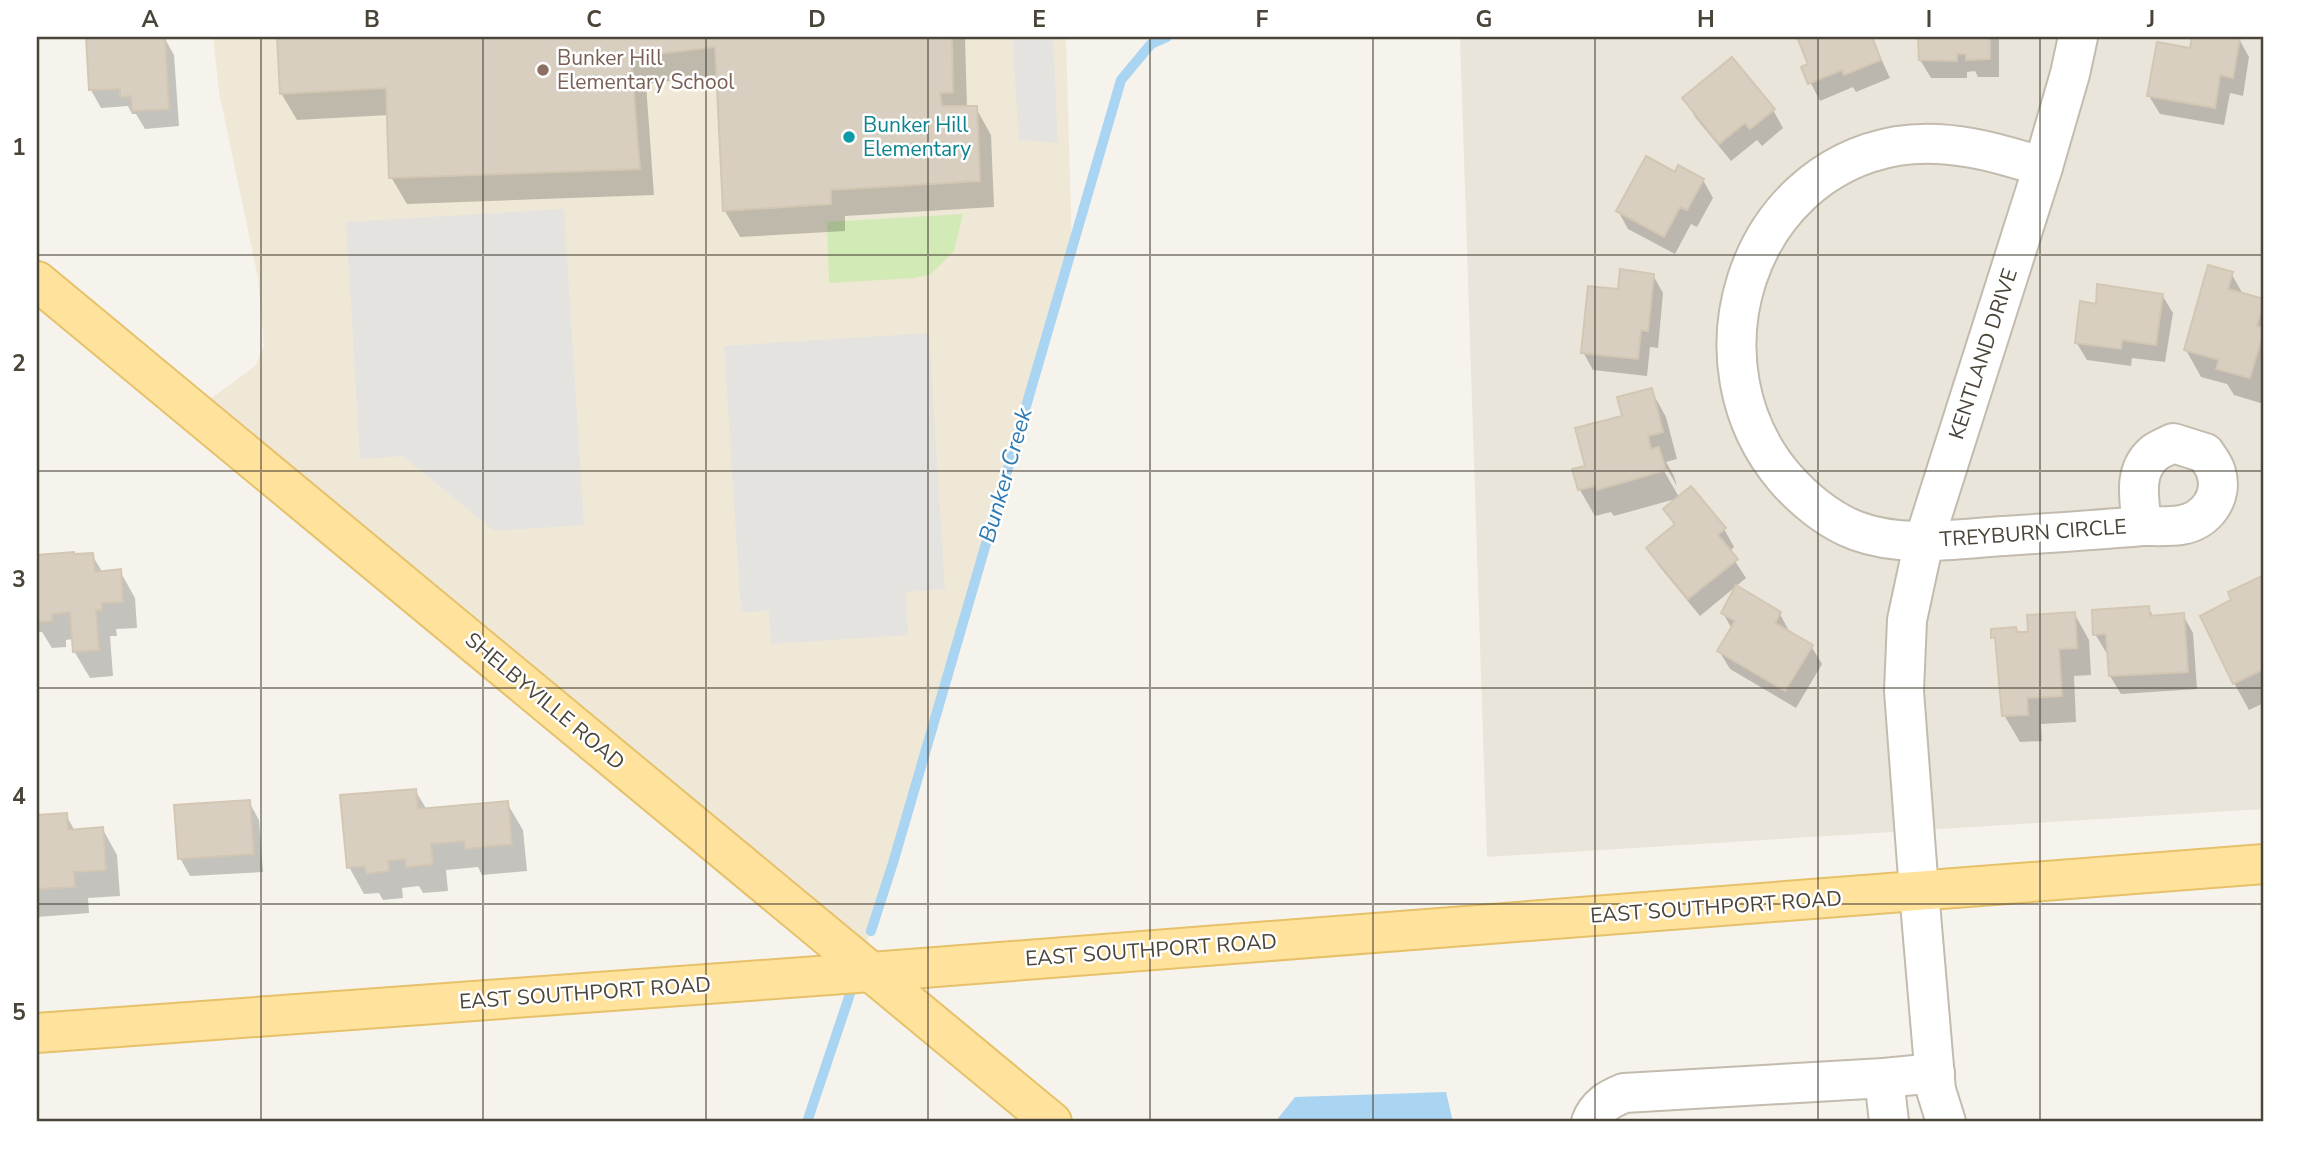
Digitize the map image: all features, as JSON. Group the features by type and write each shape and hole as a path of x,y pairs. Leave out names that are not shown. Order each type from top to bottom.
{"main road":[{"name":"SHELBYVILLE ROAD","path":"37,281 1052,1122"},
{"name":"EAST SOUTHPORT ROAD","path":"37,1033 872,972 2264,864"}],"street":[{"name":"KENTLAND DRIVE","path":"1946,1122 1936,1090 1919,891 1904,668 1907,620 1924,541 2043,167 2078,37"},
{"path":"1924,541 1886,540 1856,531 1835,520 1795,489 1769,459 1750,425 1740,389 1736,350 1740,306 1749,270 1768,231 1798,196 1835,169 1864,155 1898,146 1933,144 1969,147 2043,167"},
{"name":"TREYBURN CIRCLE","path":"1924,541 2142,526"},
{"path":"1591,1122 1594,1113 1608,1100 1624,1093 1935,1073"},
{"path":"1884,1077 1889,1122"}],"shaded area":[{"path":"213,37 1066,37 1072,250 871,931 859,961 194,411 255,366 264,346 258,278 219,92"},
{"path":"1012,37 1053,37 1058,143 1019,140"},
{"path":"1460,37 2264,37 2264,809 1487,857"},
{"path":"564,209 584,525 494,531 403,456 360,459 346,222"},
{"path":"929,333 945,589 906,592 908,635 771,644 769,611 741,612 724,346"}],"green space":[{"path":"963,214 954,251 931,274 915,278 829,283 827,222"}],"water":[{"path":"1446,1092 1453,1122 1275,1122 1295,1097"}],"building":[{"path":"86,37 165,37 169,109 132,111 131,96 120,97 120,89 89,90"},
{"name":"Bunker Hill Elementary","path":"277,37 952,37 953,92 940,93 942,106 977,106 980,181 831,190 831,204 723,211 715,47 631,57 640,169 389,178 386,88 280,94"},
{"path":"1797,37 1872,37 1881,60 1844,75 1842,70 1808,84 1801,67 1808,64"},
{"path":"1918,37 1990,37 1990,59 1966,60 1966,54 1957,54 1957,61 1919,60"},
{"path":"2192,37 2240,38 2233,78 2220,75 2215,108 2147,96 2157,42 2190,48"},
{"path":"1732,57 1775,109 1750,129 1745,123 1719,144 1682,98"},
{"path":"1646,156 1675,172 1678,165 1704,179 1687,210 1680,207 1664,237 1616,211"},
{"path":"2208,265 2233,272 2228,289 2264,299 2257,326 2264,330 2250,378 2216,369 2219,360 2184,350"},
{"path":"1620,269 1654,274 1648,331 1641,330 1638,359 1581,353 1588,286 1618,289"},
{"path":"2097,284 2163,294 2156,345 2122,340 2121,349 2075,343 2080,301 2096,304"},
{"path":"1652,388 1663,432 1648,436 1651,449 1659,447 1666,470 1597,490 1595,486 1578,490 1572,469 1585,466 1575,428 1622,416 1617,397"},
{"path":"1691,486 1726,528 1718,535 1738,559 1688,599 1646,548 1675,524 1663,509"},
{"path":"93,553 95,572 121,569 123,602 102,603 102,610 96,610 99,650 73,652 70,612 52,614 52,621 37,622 37,555"},
{"path":"2264,575 2264,669 2233,684 2200,616 2231,600 2228,592"},
{"path":"1736,585 1781,612 1775,623 1813,645 1785,691 1717,651 1735,621 1721,613"},
{"path":"2149,606 2150,616 2184,613 2188,672 2109,676 2106,634 2093,635 2092,610"},
{"path":"2075,612 2077,648 2059,649 2062,696 2027,698 2028,715 2002,716 1995,637 1991,638 1991,629 2016,627 2017,632 2028,632 2027,615"},
{"path":"416,789 418,809 508,801 512,844 465,849 464,841 431,844 433,864 406,867 405,859 388,861 389,871 366,874 365,866 347,868 340,795"},
{"path":"250,800 254,854 178,859 174,805"},
{"path":"67,813 68,830 103,827 106,870 74,872 75,887 37,889 37,815"}],"waterway":[{"name":"Bunker Creek","path":"871,931 1121,80 1151,44 1167,37"},
{"name":"Bunker Creek","path":"807,1122 850,994"}],"place":[{"name":"Bunker Hill Elementary School","path":"543,70"},
{"name":"Bunker Hill Elementary","path":"849,137"}]}
